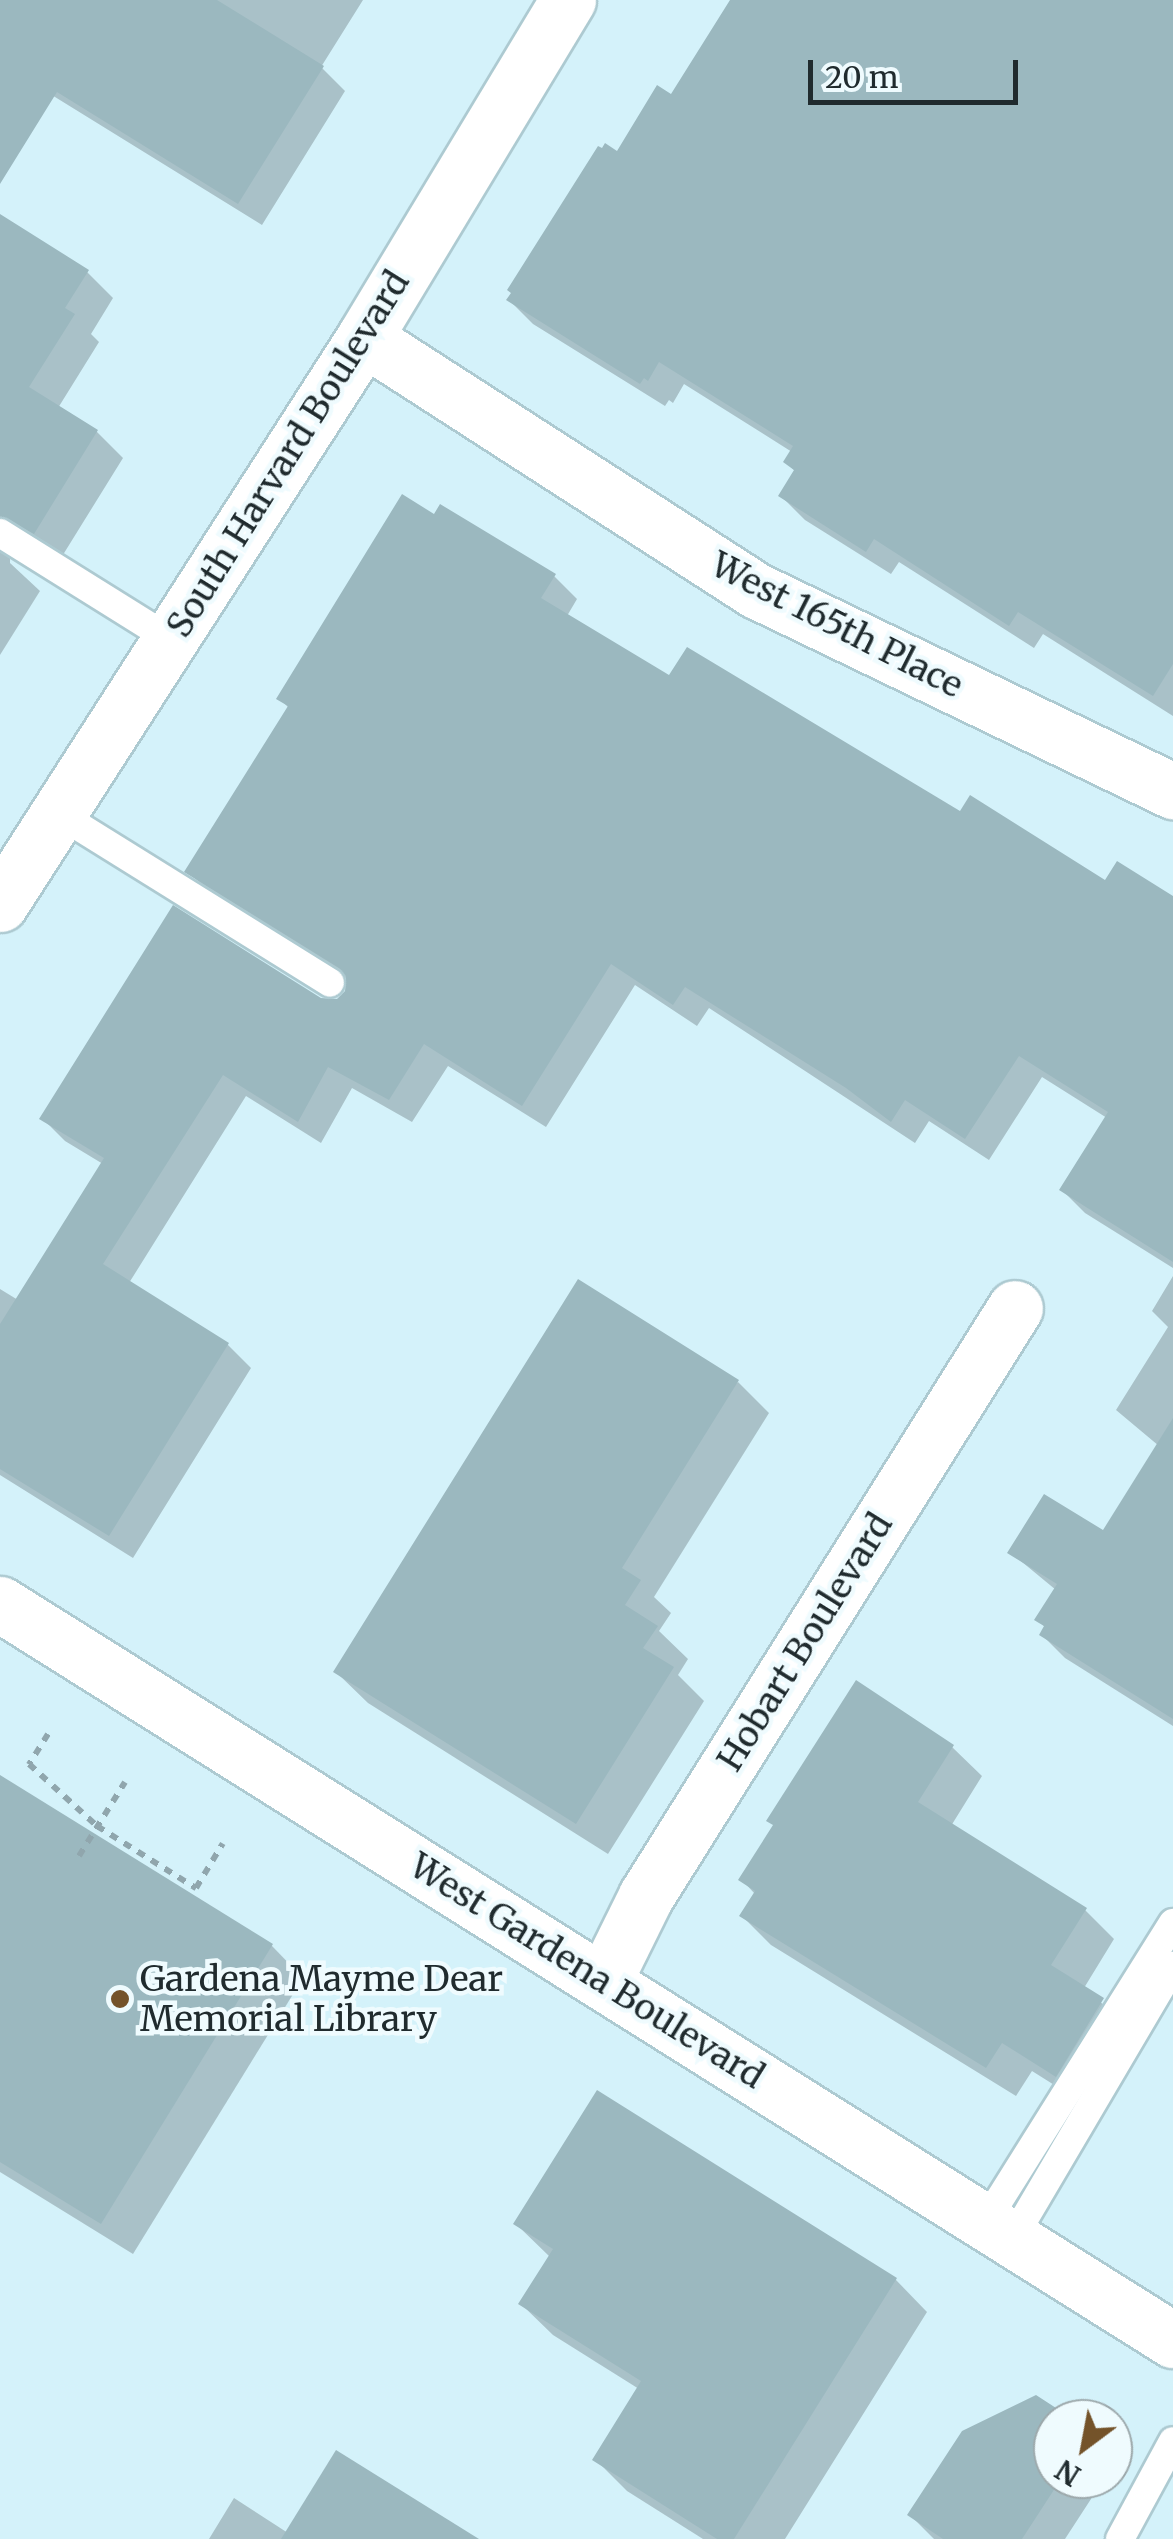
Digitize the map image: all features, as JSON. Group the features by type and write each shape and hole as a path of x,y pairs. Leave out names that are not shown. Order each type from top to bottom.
{"street":[{"name":"South Harvard Boulevard","path":"0,904 364,338 568,0"},
{"name":"West 165th Place","path":"364,338 757,591 1173,791"},
{"name":"Hobart Boulevard","path":"604,1981 646,1896 1015,1308"},
{"name":"West Gardena Boulevard","path":"0,1604 1173,2340"}],"lane":[{"path":"0,533 171,640"},
{"path":"59,814 330,983"},
{"path":"999,2230 1173,1923"},
{"path":"999,2230 1173,1966"},
{"path":"1120,2539 1173,2441"}],"path":[{"path":"48,1734 29,1764 97,1826 196,1888 223,1843"},
{"path":"79,1856 125,1782"}],"building":[{"path":"0,0 217,0 324,66 238,204 57,92 0,184"},
{"path":"730,0 1173,0 1173,664 1153,696 1018,612 1009,626 874,539 866,552 778,496 794,470 783,462 793,446 659,362 648,381 644,378 640,384 506,300 511,293 507,290 598,146 602,148 605,143 617,151 657,85 671,94"},
{"path":"0,214 89,270 65,308 75,314 29,387 98,430 34,534 0,516"},
{"path":"402,494 434,514 440,504 556,574 541,598 669,675 687,647 960,811 970,795 1105,880 1117,861 1173,896 1173,1262 1059,1190 1108,1112 1019,1056 965,1139 905,1100 891,1122 846,1088 685,987 673,1005 611,964 522,1106 424,1044 389,1100 328,1067 298,1122 223,1075 103,1264 229,1343 109,1536 0,1469 0,1324 104,1158 39,1119 173,905 321,998 337,999 345,991 346,976 339,968 184,872 288,706 276,699"},
{"path":"578,1279 739,1380 622,1568 641,1580 625,1605 658,1626 643,1648 674,1667 576,1824 333,1672"},
{"path":"1173,1418 1173,1719 1039,1635 1044,1626 1034,1620 1057,1584 1007,1553 1044,1494 1103,1530"},
{"path":"856,1680 954,1745 918,1802 1087,1908 1051,1965 1104,1998 1056,2077 1002,2043 986,2068 739,1916 755,1891 738,1880 773,1825 766,1821"},
{"name":"Gardena Mayme Dear Memorial Library","path":"0,1775 273,1944 101,2224 0,2162"},
{"path":"597,2090 897,2278 734,2539 717,2539 592,2460 641,2381 518,2304 553,2249 513,2224"},
{"path":"1036,2395 1042,2399 1033,2399 1033,2499 1048,2499 1022,2539 943,2539 907,2515 962,2431"},
{"path":"336,2450 479,2539 281,2539"}],"place":[{"name":"Gardena Mayme Dear Memorial Library","path":"120,1999"}]}
